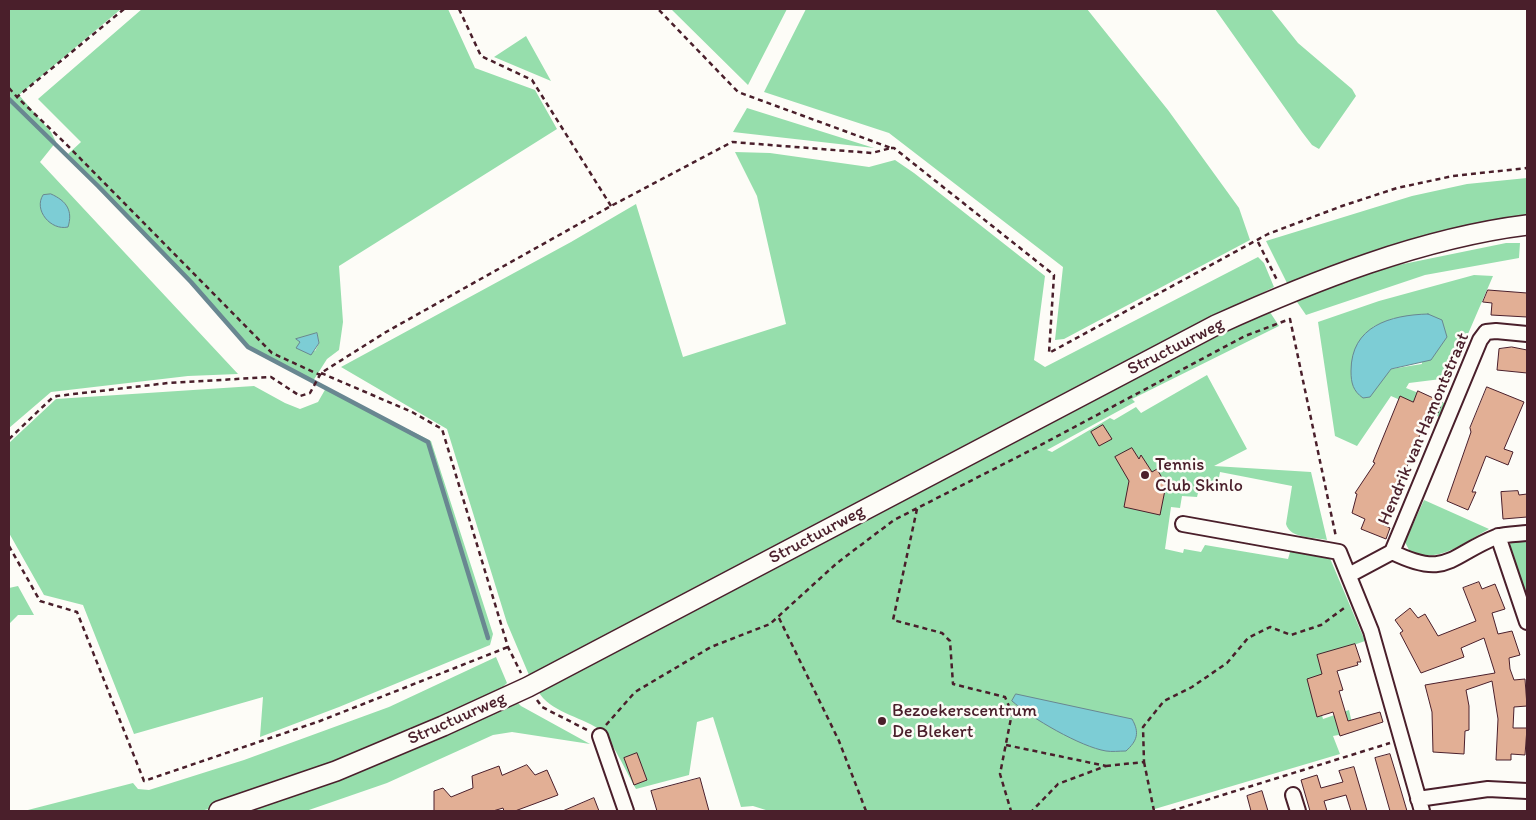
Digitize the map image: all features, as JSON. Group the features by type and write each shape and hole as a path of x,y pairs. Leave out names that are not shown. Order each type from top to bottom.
{"main road":[{"name":"Structuurweg","path":"220,811 336,771 443,726 528,687 1216,325 1285,294 1453,237 1527,226"},
{"name":"Structuurweg","path":"1412,251 1527,238"}],"street":[{"name":"Hendrik van Hamontstraat","path":"1349,575 1392,552 1480,340 1486,332 1527,334"},
{"path":"1183,524 1339,552 1371,630 1420,805 1488,789 1527,790"},
{"name":"Hendrik van Hamontstraat","path":"1392,552 1415,563 1442,565 1498,536 1527,533"},
{"path":"1498,536 1527,622"},
{"path":"600,736 626,811"},
{"path":"1293,795 1298,811"}],"path":[{"path":"17,97 124,9"},
{"path":"459,9 481,56 532,80 611,206"},
{"path":"658,9 738,92 894,148 1054,275 1049,354 1257,242 1268,234 1342,206 1398,188 1453,176 1527,168"},
{"path":"9,88 65,142 272,353 412,412 442,429 508,647 528,687 542,708 600,736 600,732 635,692 711,647 770,624 779,618 837,562 894,520 1037,448 1245,336 1290,319 1339,552"},
{"path":"9,439 52,398 57,396 168,383 270,376 300,396 310,393 320,374 386,332 611,206 732,142 872,154 891,148"},
{"path":"1257,242 1285,294"},
{"path":"917,509 893,620 942,634 950,641 953,684 1005,697 1012,713 1000,774 1010,811"},
{"path":"9,546 40,601 77,612 144,781 320,722 508,647"},
{"path":"1154,811 1144,762 1143,727 1164,701 1192,687 1227,663 1248,638 1270,627 1291,635 1321,625 1358,598"},
{"path":"779,618 839,741 866,811"},
{"path":"1172,811 1277,780 1403,739"},
{"path":"1006,745 1106,766"},
{"path":"1032,811 1058,784 1106,766 1144,762"}],"green space":[{"path":"9,9 121,9 19,95 51,132 56,142 40,162 238,374 188,376 51,392 9,428"},
{"path":"142,9 448,9 475,68 535,90 557,129 339,266 343,322 339,350 327,359 313,381 249,348 193,284 68,154 81,142 38,99","holes":["317,333 319,343 315,351 300,342"]},
{"path":"671,9 787,9 748,85"},
{"path":"806,9 1087,9 1168,110 1239,208 1250,240 1064,339 1055,340 1063,267 889,133 764,92"},
{"path":"1215,9 1271,9 1298,43 1352,89 1356,96 1319,149 1312,145 1302,132"},
{"path":"526,36 551,81 494,57"},
{"path":"747,108 874,148 733,132"},
{"path":"735,152 770,153 869,167 895,160 914,173 1045,276 1034,360 1045,367 1258,257 1264,263 1274,287 1089,380 529,675 507,623 447,429 341,367 571,242 636,204 683,357 786,324 757,196"},
{"path":"1527,178 1527,218 1331,267 1287,283 1266,241 1412,196 1467,184"},
{"path":"1506,243 1520,243 1519,258 1425,275 1306,315 1295,299 1374,270"},
{"path":"1474,275 1493,276 1449,378 1409,383 1406,388 1449,405 1444,419 1391,396 1357,446 1335,436 1318,322 1379,301","holes":["1418,315 1422,364 1391,369 1383,378 1373,327 1391,319"]},
{"path":"1268,309 1279,326 1132,399 1135,402 1047,450 1052,452 1110,418 1114,420 1136,407 1141,413 1207,375 1247,449 1214,466 1311,472 1327,540 1297,535 1288,529 1286,524 1292,486 1220,472 1218,483 1201,481 1197,497 1182,496 1180,508 1171,507 1165,549 1183,553 1184,549 1201,552 1205,545 1288,559 1291,549 1329,556 1365,641 1331,653 1337,671 1311,679 1323,719 1349,710 1354,732 1333,736 1340,754 1148,811 769,811 753,806 741,807 713,717 697,722 689,775 636,789 613,747 599,729 557,709 543,698 538,691 1120,384"},
{"path":"254,386 300,409 318,402 326,388 431,441 493,634 490,645 260,737 263,697 134,734 83,605 44,595 9,533 9,443 56,399"},
{"path":"1424,500 1489,529 1451,550 1441,553 1421,555 1410,552 1405,542"},
{"path":"1520,538 1527,538 1527,597 1508,552 1511,542"},
{"path":"18,586 34,615 18,615 9,624 9,588"},
{"path":"496,657 507,683 491,695 347,756 209,809 200,811 24,811 133,783 138,789 149,790 244,760 389,707"},
{"path":"516,701 521,706 590,744 512,732 493,735 387,783 306,811 248,811 350,773"}],"water":[{"path":"51,194 65,203 70,216 68,227 56,226 50,223 42,213 40,207 43,195"},
{"path":"1428,314 1442,320 1447,337 1431,360 1391,369 1370,397 1363,398 1357,393 1351,379 1353,356 1358,343 1365,333 1375,326 1400,317"},
{"path":"317,333 319,343 311,355 296,348 300,342 296,339"},
{"path":"1016,694 1132,719 1137,733 1135,740 1126,751 1106,751 1083,744 1057,731 1020,708 1012,701"}],"building":[{"path":"1488,290 1527,293 1527,317 1491,315 1492,303 1483,302"},
{"path":"1512,347 1527,350 1527,373 1497,370 1499,349"},
{"path":"1487,387 1524,402 1504,449 1513,452 1508,465 1486,456 1472,492 1476,492 1468,510 1447,501 1471,432 1470,428"},
{"path":"1418,391 1442,402 1438,413 1430,410 1397,491 1400,492 1382,524 1390,528 1386,539 1361,529 1365,519 1352,513 1357,494 1355,493 1375,463 1373,462 1400,396 1413,402"},
{"path":"1103,425 1112,439 1099,446 1091,432"},
{"path":"1132,448 1139,459 1141,455 1152,472 1157,469 1166,485 1160,515 1124,507 1129,481 1115,457"},
{"path":"1518,491 1519,495 1527,494 1527,517 1503,519 1501,492"},
{"path":"1479,582 1482,589 1495,584 1505,609 1492,613 1498,634 1512,631 1520,655 1509,658 1510,669 1514,680 1525,679 1527,706 1514,707 1513,728 1527,728 1525,755 1511,754 1511,760 1496,760 1498,719 1492,681 1466,690 1469,706 1469,730 1465,731 1464,754 1433,752 1432,712 1425,685 1495,673 1484,638 1461,648 1464,657 1421,673 1400,633 1403,631 1395,620 1410,608 1418,618 1425,614 1438,636 1476,621 1463,588"},
{"path":"1355,644 1361,662 1357,662 1358,665 1337,671 1343,690 1339,691 1348,721 1380,712 1383,722 1340,736 1333,712 1317,717 1307,679 1322,674 1317,655"},
{"path":"637,753 647,780 634,785 624,758"},
{"path":"1390,754 1407,811 1390,811 1375,758"},
{"path":"527,765 535,775 547,770 558,795 515,811 504,811 503,808 493,811 434,811 434,791 443,788 451,797 473,788 472,776 499,766 502,775"},
{"path":"1354,767 1367,811 1351,811 1346,795 1324,801 1327,811 1310,811 1301,780 1317,775 1321,788 1343,782 1339,771"},
{"path":"700,778 709,811 657,811 651,791"},
{"path":"1262,791 1268,811 1251,811 1247,796"},
{"path":"594,798 599,811 563,811"}],"waterway":[{"path":"9,99 98,186 191,282 248,347 428,442 488,638"}],"place":[{"name":"Tennis Club Skinlo","path":"1145,475"},
{"name":"Bezoekerscentrum De Blekert","path":"882,721"}]}
